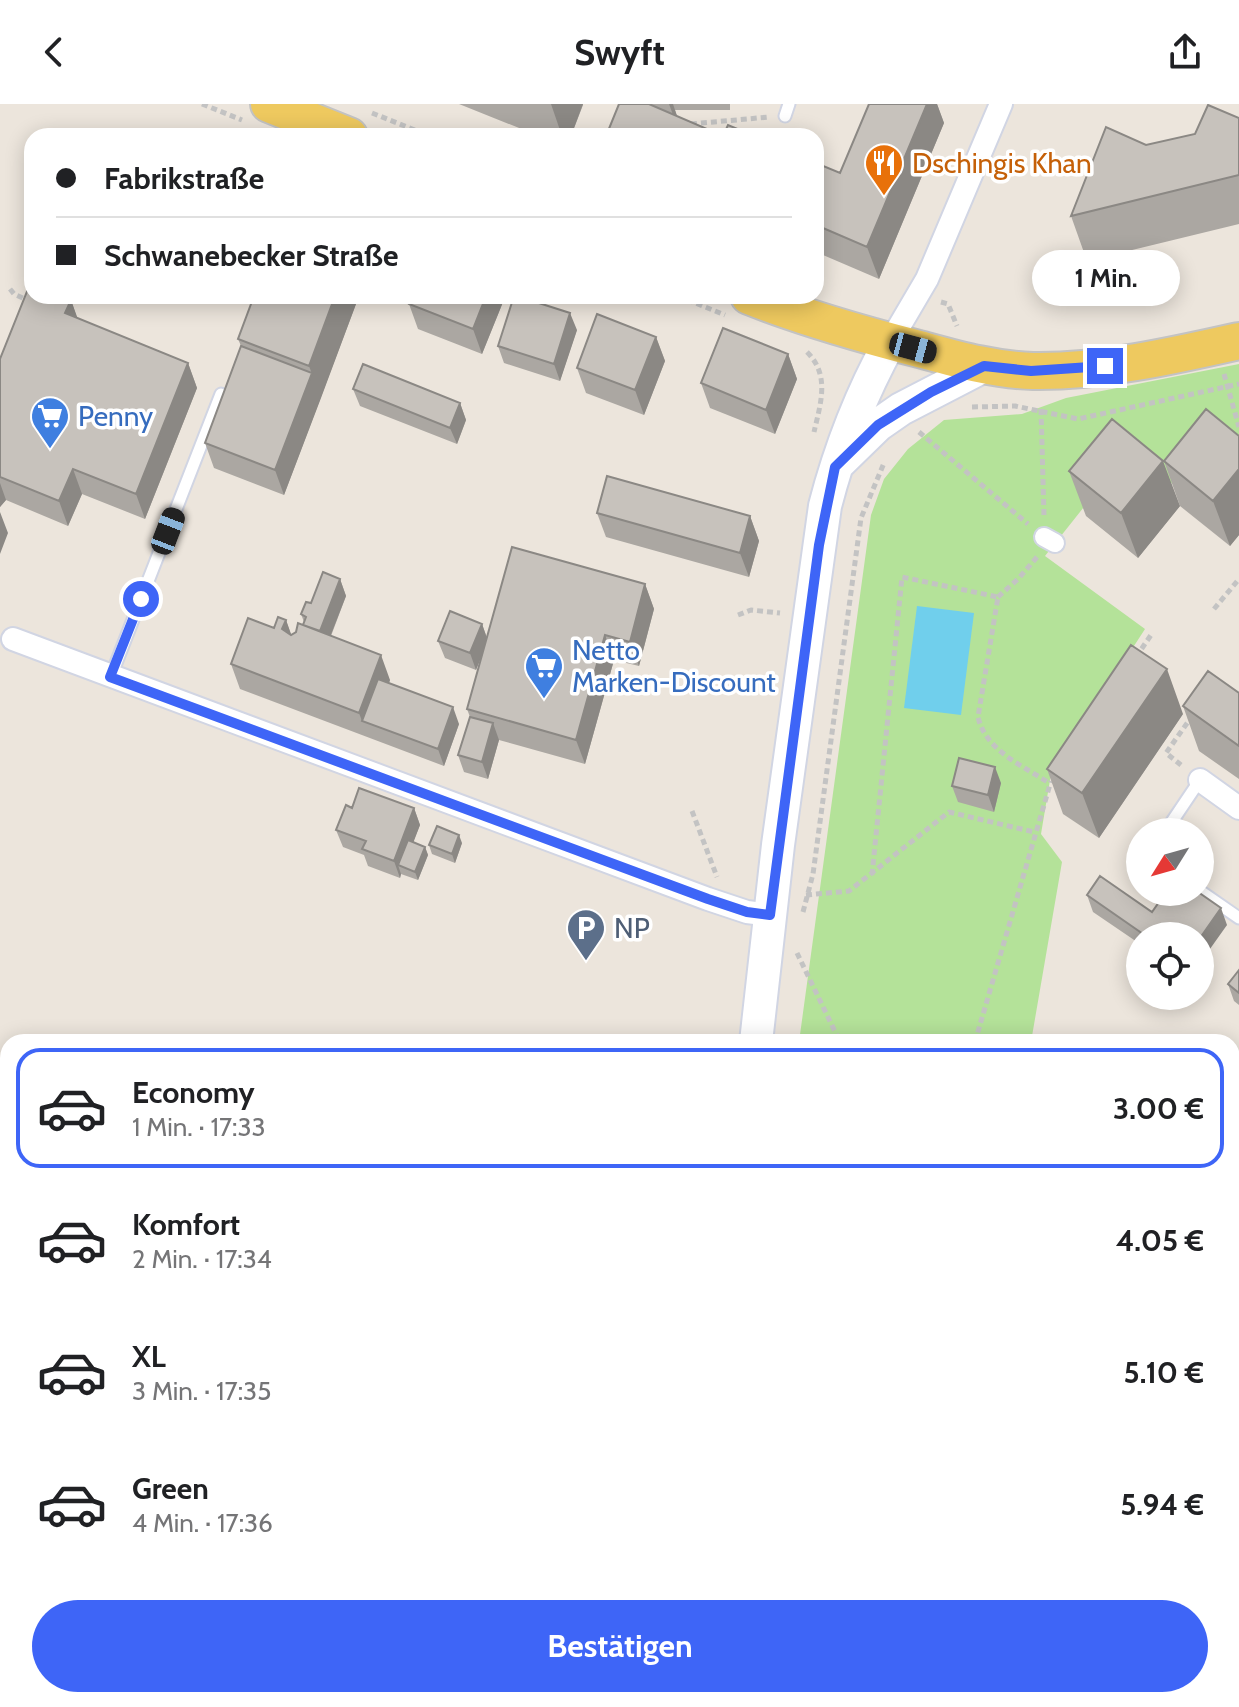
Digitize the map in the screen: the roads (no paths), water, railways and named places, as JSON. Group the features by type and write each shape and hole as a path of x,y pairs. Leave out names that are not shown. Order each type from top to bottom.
{"main road":[{"path":"269,104 356,123"},
{"path":"771,304 890,342 984,366 1031,371 1129,363 1228,343"},
{"path":"758,1034 786,919 819,545 835,467 866,387 890,342"},
{"path":"835,467 878,425 931,392 984,366"}],"street":[{"path":"890,342 927,279 1001,104"},
{"path":"6,637 714,901 747,912 786,919"},
{"path":"1200,780 1239,808"}],"lane":[{"path":"110,677 221,394"},
{"path":"1174,818 1200,780"},
{"path":"1214,901 1239,918"}],"water":[{"path":"917,606 974,613 961,715 904,708"}],"place":[{"name":"Dschingis Khan","path":"884,197"},
{"name":"Penny","path":"50,450"},
{"name":"Netto Marken-Discount","path":"544,700"},
{"name":"NP","path":"586,962"}]}
